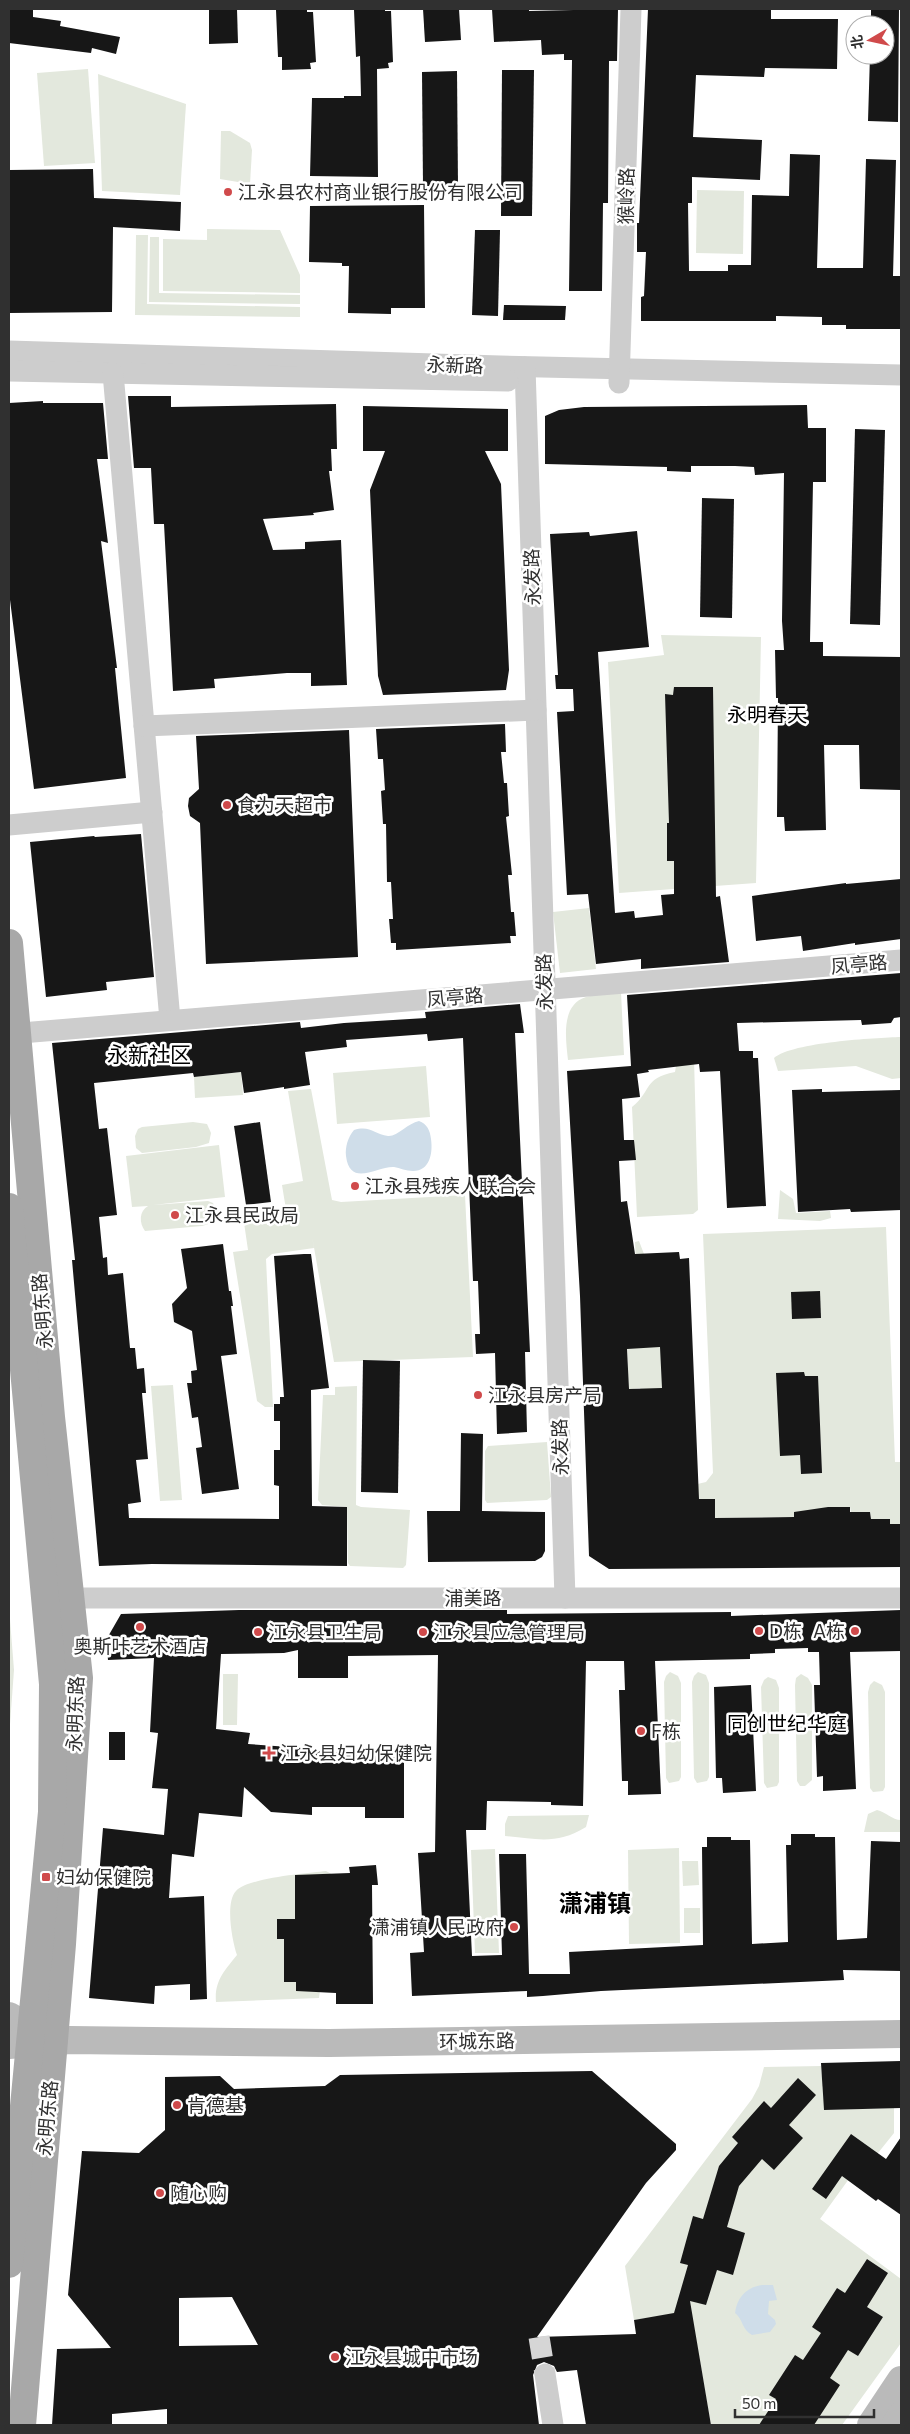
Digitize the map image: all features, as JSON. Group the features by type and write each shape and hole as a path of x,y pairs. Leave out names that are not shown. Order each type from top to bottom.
{"main road":[{"name":"永明东路","path":"9,943 13,1033 51,1418 58,1598"},
{"name":"永明东路","path":"9,1207 58,1598 79,1678 26,2035 9,2264"},
{"name":"环城东路","path":"26,2035 328,2043 901,2034"},
{"name":"永明东路","path":"22,2425 26,2035"},
{"path":"871,2425 901,2380"},
{"path":"895,2425 901,2416"}],"street":[{"name":"猴岭路","path":"620,376 630,9"},
{"name":"永新路","path":"9,351 526,374"},
{"name":"永新路","path":"9,371 620,376 901,375"},
{"path":"113,373 170,1020"},
{"name":"永发路","path":"526,374 544,989 565,1598"},
{"name":"永新路","path":"620,376 901,389"},
{"path":"144,726 536,710"},
{"path":"9,824 152,812"},
{"name":"凤亭路","path":"13,1033 901,960"},
{"name":"浦美路","path":"58,1598 901,1598"},
{"path":"544,2374 553,2425"}],"shaded area":[{"path":"88,69 95,163 44,166 37,73"},
{"path":"98,74 186,104 180,195 102,191"},
{"path":"221,131 230,131 250,143 252,150 250,184 220,179"},
{"path":"697,190 744,191 743,254 696,253"},
{"path":"207,229 280,230 300,275 300,293 163,291 163,239 207,240"},
{"path":"136,235 148,235 147,304 300,307 300,317 135,315"},
{"path":"150,237 159,237 159,293 300,295 300,304 149,302"},
{"path":"661,635 761,637 756,883 619,893 608,662 664,655"},
{"path":"589,908 596,969 560,973 553,912"},
{"path":"621,992 624,1055 568,1060 566,1024 572,1007 586,997"},
{"path":"901,1037 901,1078 892,1079 856,1066 778,1071 774,1058 798,1048 816,1045"},
{"path":"694,1058 698,1210 693,1214 637,1217 632,1107 639,1101 652,1082 657,1078 675,1072 677,1060"},
{"path":"426,1066 430,1117 337,1124 333,1073"},
{"path":"241,1072 243,1095 195,1098 194,1077"},
{"path":"311,1089 332,1200 341,1202 465,1195 473,1357 334,1362 312,1236 314,1248 272,1254 266,1259 273,1407 265,1407 257,1401 233,1252 248,1250 242,1209 264,1206 267,1225 288,1222 282,1185 303,1181 288,1091"},
{"path":"419,1121 428,1128 431,1136 431,1155 427,1165 423,1168 408,1171 394,1167 358,1173 349,1166 346,1156 347,1146 354,1130 372,1130 391,1136"},
{"path":"193,1122 207,1124 211,1133 209,1143 196,1147 142,1153 136,1148 135,1136 138,1129 142,1127"},
{"path":"219,1145 225,1197 153,1205 208,1201 213,1203 217,1212 215,1222 202,1226 145,1231 141,1217 143,1211 148,1206 132,1207 126,1156"},
{"path":"780,1190 793,1199 796,1213 830,1211 831,1218 820,1221 778,1219"},
{"path":"886,1227 895,1462 901,1462 901,1524 890,1524 890,1520 871,1519 870,1512 851,1512 850,1507 828,1507 798,1517 715,1518 715,1499 695,1499 640,1388 633,1389 636,1492 632,1491 626,1315 637,1286 635,1242 639,1241 644,1254 689,1486 706,1482 713,1473 703,1234"},
{"path":"173,1385 182,1500 160,1501 151,1386"},
{"path":"357,1386 356,1505 361,1507 410,1510 406,1565 403,1568 350,1566 348,1563 347,1507 322,1505 318,1500 323,1395 335,1395 335,1387"},
{"path":"547,1442 551,1497 547,1500 487,1503 485,1500 485,1451 488,1446"},
{"path":"9,1607 14,1670 9,1738"},
{"path":"670,1672 678,1676 681,1683 681,1777 679,1781 669,1783 666,1778 664,1682"},
{"path":"698,1672 706,1675 709,1683 709,1777 707,1781 697,1783 694,1778 692,1682"},
{"path":"223,1674 238,1674 237,1725 223,1725"},
{"path":"801,1674 808,1678 812,1685 812,1780 805,1786 800,1786 797,1781 795,1685 796,1678"},
{"path":"768,1677 776,1680 779,1688 779,1782 777,1786 767,1788 764,1783 761,1687 764,1680"},
{"path":"874,1681 882,1685 885,1692 885,1787 883,1791 873,1792 870,1788 868,1692 870,1685"},
{"path":"877,1810 901,1820 901,1832 864,1832 868,1814"},
{"path":"589,1815 586,1827 576,1833 556,1839 505,1836 505,1824 508,1816"},
{"path":"679,1848 680,1943 629,1944 628,1850"},
{"path":"495,1849 499,1953 475,1953 471,1850"},
{"path":"682,1861 698,1861 699,1885 683,1886"},
{"path":"326,1871 335,1876 319,1998 216,2002 219,1982 237,1955 233,1941 230,1912 233,1896 236,1891 242,1886 265,1879"},
{"path":"684,1908 700,1908 700,1933 684,1933"},
{"path":"821,2066 825,2110 894,2108 894,2133 874,2158 867,2154 820,2219 901,2279 901,2343 842,2425 817,2425 811,2421 807,2425 711,2425 691,2311 634,2320 625,2266 752,2099 759,2086 764,2067"},
{"path":"762,2285 773,2285 777,2300 769,2301 768,2314 775,2320 776,2324 770,2332 752,2335 746,2330 735,2313 736,2307 740,2298 747,2291"}],"building":[{"path":"9,9 33,9 33,17 61,21 60,26 120,37 116,54 92,48 91,53 9,43"},
{"path":"209,9 237,9 238,43 209,44"},
{"path":"307,9 307,12 313,12 316,62 310,63 311,69 282,70 282,57 278,57 276,10"},
{"path":"385,9 385,11 391,11 393,62 388,63 389,68 377,69 378,177 310,176 312,98 361,96 360,56 356,57 354,10"},
{"path":"423,9 459,9 461,40 425,42"},
{"path":"492,9 529,9 529,11 618,9 617,61 609,61 608,203 603,203 602,291 569,291 572,60 564,60 564,54 542,55 541,40 494,42"},
{"path":"648,9 771,9 771,19 838,19 837,69 765,68 764,77 696,75 693,137 762,140 760,180 692,177 692,203 688,203 689,271 728,271 728,265 751,265 752,195 789,196 790,154 820,155 817,268 863,268 866,159 896,160 893,276 901,276 901,329 846,329 846,325 822,325 822,317 776,316 776,321 641,321 641,297 644,296 646,252 637,252 637,223 639,223"},
{"path":"871,9 899,9 898,122 868,121 870,65 895,65 895,15 871,15"},
{"path":"502,70 534,70 532,216 501,216"},
{"path":"457,71 458,186 423,186 422,72"},
{"path":"93,169 94,198 181,202 180,231 113,227 112,312 9,313 9,170"},
{"path":"424,205 425,308 391,308 391,314 348,313 349,266 342,266 342,263 309,262 310,206"},
{"path":"475,230 500,230 498,316 472,315"},
{"path":"504,305 566,306 565,320 503,320"},
{"path":"128,396 171,396 171,407 336,404 337,449 331,449 332,471 329,471 334,510 313,513 314,515 263,519 273,550 305,549 305,542 341,540 347,685 311,686 311,673 287,673 214,679 215,688 173,691 164,524 154,524 151,468 134,468"},
{"path":"43,401 43,403 103,403 108,459 97,459 108,543 101,541 117,668 115,668 126,778 34,789 9,592 9,403"},
{"path":"807,405 808,428 826,428 826,482 813,482 810,642 823,642 823,656 901,657 901,790 860,789 859,745 824,745 826,830 785,831 784,817 777,817 778,698 776,698 775,650 784,650 782,621 784,473 755,475 754,467 735,466 691,466 691,472 667,471 667,467 545,464 545,416 559,410 584,407"},
{"path":"363,406 508,409 508,451 485,451 501,484 509,670 506,690 383,695 378,676 370,490 385,451 363,451"},
{"path":"855,429 885,430 880,625 850,624"},
{"path":"702,498 734,499 732,618 700,617"},
{"path":"637,531 649,647 598,652 615,913 634,911 635,918 663,915 661,895 674,894 674,861 667,861 667,823 669,823 665,694 673,695 674,687 713,687 716,897 720,896 729,962 641,969 641,959 596,964 588,894 567,895 557,712 574,711 573,689 556,689 555,675 558,675 550,534 589,532 590,536"},
{"path":"505,724 506,752 501,752 504,783 507,783 509,816 506,817 512,875 508,875 511,912 514,912 516,936 510,936 511,943 396,950 396,943 391,943 389,919 393,919 391,882 387,882 386,824 383,824 381,791 385,790 383,759 378,759 376,729"},
{"path":"349,730 358,957 206,964 200,823 190,816 188,806 189,798 199,789 196,736"},
{"path":"141,834 154,977 106,982 107,990 46,997 30,842"},
{"path":"901,879 901,939 855,945 855,943 803,951 801,936 756,941 752,896 846,883"},
{"path":"901,973 901,1017 894,1018 891,1023 862,1025 861,1020 737,1023 739,1051 753,1051 753,1058 758,1058 766,1206 727,1208 720,1071 700,1072 699,1064 648,1070 649,1072 637,1074 640,1097 622,1099 624,1140 634,1140 636,1160 619,1161 621,1202 627,1201 635,1254 679,1252 680,1259 689,1258 699,1499 715,1499 715,1518 794,1517 794,1512 828,1507 850,1507 850,1512 870,1512 871,1519 890,1519 890,1524 901,1524 901,1567 609,1569 589,1556 580,1296 567,1071 631,1066 627,995","holes":["660,1347 662,1388 629,1389 627,1349"]},
{"path":"520,1004 524,1033 515,1033 530,1352 525,1352 527,1432 497,1434 495,1353 476,1354 475,1334 480,1334 478,1281 473,1281 463,1038 428,1041 427,1034 346,1040 347,1047 305,1052 310,1085 284,1089 284,1087 244,1093 241,1072 194,1077 193,1073 94,1083 99,1129 107,1128 117,1215 99,1217 103,1258 107,1257 108,1275 123,1273 130,1348 135,1348 137,1369 144,1368 146,1393 142,1393 148,1459 136,1460 141,1502 128,1504 129,1518 279,1519 279,1486 274,1485 274,1450 280,1450 280,1421 274,1421 274,1404 280,1404 280,1397 284,1397 274,1256 304,1254 311,1254 329,1388 311,1390 312,1506 347,1507 347,1566 152,1564 99,1566 72,1260 75,1260 52,1043 300,1022 301,1028 344,1023 426,1018 425,1012"},
{"path":"822,1089 822,1092 901,1090 901,1210 851,1212 850,1209 798,1212 792,1090"},
{"path":"260,1122 271,1202 246,1205 234,1126"},
{"path":"223,1244 229,1291 231,1291 233,1306 231,1306 237,1354 221,1356 239,1489 202,1494 196,1448 202,1447 198,1417 192,1418 187,1383 192,1383 191,1371 197,1370 192,1331 174,1322 172,1304 187,1288 181,1249"},
{"path":"820,1291 821,1318 792,1319 791,1292"},
{"path":"363,1360 400,1361 398,1493 361,1492"},
{"path":"804,1372 805,1376 818,1376 822,1473 801,1474 800,1455 780,1456 776,1373"},
{"path":"461,1433 483,1434 482,1511 545,1512 545,1551 542,1557 535,1561 428,1562 427,1511 460,1511"},
{"path":"239,1610 507,1610 507,1614 731,1612 731,1616 901,1610 901,1651 850,1652 856,1789 823,1791 823,1776 817,1777 814,1685 820,1685 819,1652 808,1652 808,1648 775,1649 775,1653 750,1654 750,1659 655,1661 661,1794 628,1795 628,1781 622,1781 619,1690 625,1690 624,1661 586,1661 583,1806 551,1805 551,1802 487,1801 486,1830 466,1830 472,1956 502,1955 499,1854 526,1854 529,1974 570,1974 569,1952 703,1945 702,1847 707,1847 707,1837 731,1837 731,1840 750,1840 752,1944 788,1942 786,1845 791,1845 791,1834 815,1834 815,1837 835,1837 837,1940 867,1938 871,1841 901,1842 901,1971 843,1970 844,1980 601,1991 527,1997 527,1991 412,1996 410,1953 424,1952 418,1853 435,1852 438,1655 348,1656 348,1678 298,1678 298,1650 284,1653 221,1654 216,1729 250,1733 248,1744 365,1754 365,1749 404,1749 404,1818 365,1818 365,1807 312,1807 312,1815 271,1812 244,1787 242,1817 199,1813 194,1857 172,1854 169,1898 204,1896 207,1999 190,2000 190,1984 155,1986 154,2004 89,1998 103,1828 164,1835 168,1789 152,1788 158,1733 150,1732 154,1658 108,1660 106,1640 121,1614"},
{"path":"751,1685 756,1791 723,1793 722,1778 716,1778 714,1687"},
{"path":"109,1732 125,1732 125,1760 109,1760"},
{"path":"376,1865 378,1885 372,1885 373,2004 336,2004 336,1993 296,1991 296,1982 284,1982 284,1939 277,1939 277,1919 295,1919 295,1875 350,1873 349,1867"},
{"path":"901,2061 901,2108 824,2110 821,2063"},
{"path":"592,2071 676,2144 676,2150 646,2183 537,2337 636,2334 634,2320 674,2313 688,2265 680,2263 693,2216 703,2219 719,2166 738,2143 732,2137 764,2101 771,2108 798,2078 816,2095 789,2125 803,2138 774,2170 762,2159 739,2186 727,2227 745,2233 733,2275 717,2270 706,2305 690,2301 711,2425 586,2425 577,2370 557,2372 554,2366 544,2362 537,2365 533,2375 539,2425 167,2425 167,2409 112,2414 112,2425 52,2425 57,2349 111,2348 68,2295 82,2151 139,2153 165,2130 165,2077 220,2076 234,2089 325,2086 340,2075","holes":["232,2297 258,2345 179,2346 179,2298"]},
{"path":"851,2134 886,2159 901,2137 901,2215 878,2199 876,2201 842,2176 826,2199 812,2189"},
{"path":"867,2259 888,2273 867,2307 883,2317 858,2356 848,2350 830,2378 840,2385 814,2425 759,2425 776,2399 769,2395 795,2355 803,2360 821,2333 812,2327 837,2288 845,2293"}],"tunnel":[{"path":"539,2337 545,2374"}],"place":[{"name":"江永县农村商业银行股份有限公司","path":"228,192"},
{"name":"食为天超市","path":"227,805"},
{"name":"江永县残疾人联合会","path":"355,1186"},
{"name":"江永县民政局","path":"175,1215"},
{"name":"江永县房产局","path":"478,1395"},
{"name":"奥斯咔艺术酒店","path":"140,1627"},
{"name":"D栋","path":"759,1631"},
{"name":"A栋","path":"855,1631"},
{"name":"江永县卫生局","path":"258,1632"},
{"name":"江永县应急管理局","path":"423,1632"},
{"name":"F栋","path":"641,1731"},
{"name":"江永县妇幼保健院","path":"269,1753"},
{"name":"妇幼保健院","path":"46,1877"},
{"name":"潇浦镇人民政府","path":"514,1927"},
{"name":"肯德基","path":"177,2105"},
{"name":"随心购","path":"160,2193"},
{"name":"江永县城中市场","path":"335,2357"}],"district":[{"name":"永明春天","path":"767,715"},
{"name":"永新社区","path":"149,1055"},
{"name":"同创世纪华庭","path":"787,1724"},
{"name":"潇浦镇","path":"595,1904"}]}
